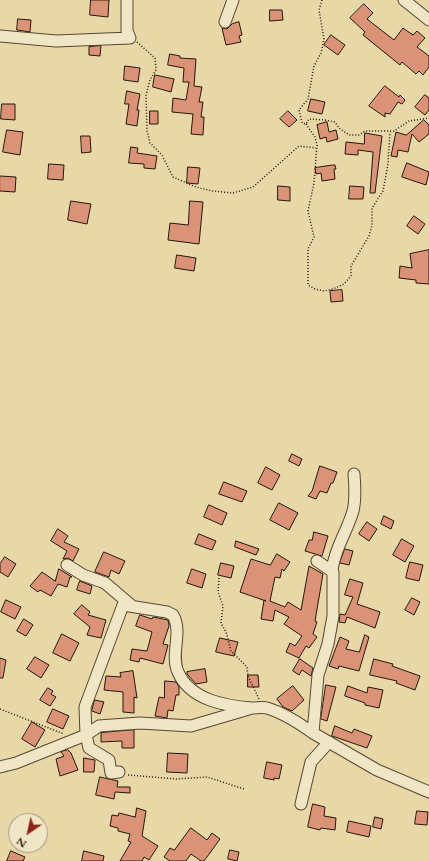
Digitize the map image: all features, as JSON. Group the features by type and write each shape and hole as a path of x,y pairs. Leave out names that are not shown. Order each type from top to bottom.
{"street":[{"path":"0,36 56,41 130,38 126,31 127,0"},
{"path":"225,22 233,0"},
{"path":"404,0 429,20"},
{"path":"313,733 318,675 329,638 332,616 332,570 334,554 353,510 355,500 354,474"},
{"path":"317,562 332,570"},
{"path":"67,564 83,575 105,583 132,606"},
{"path":"122,773 111,772 109,760 89,748 86,735 86,707 123,605 167,612 173,615 177,625 175,657 178,672 191,690 202,697 219,703 257,707 278,712 377,770 429,792"},
{"path":"0,767 16,763 86,735 99,726 140,723 191,726 257,707"},
{"path":"301,804 311,762 329,742"}],"path":[{"path":"322,0 319,10 324,39 314,66 308,99 299,110 302,123 306,124 314,137 317,148 314,183 308,211 314,237 308,249 308,285 315,289 324,290 344,284 351,276 351,266 369,236 372,225 372,208 383,190 388,164 390,132"},
{"path":"130,38 149,51 155,58 156,70 150,80 146,95 147,131 150,143 162,155 173,177 183,182 212,191 233,193 253,187 299,146 317,148"},
{"path":"306,124 309,119 335,122 339,128 349,135 359,135 366,131 390,132 409,121 429,118"},
{"path":"219,578 218,592 223,606 221,623 226,632 231,651 247,667 248,676 254,687 257,707"},
{"path":"0,709 20,715 60,733 67,734"},
{"path":"122,773 176,779 207,777 244,789"}],"building":[{"path":"91,0 109,0 108,17 90,15"},
{"path":"364,4 373,13 367,19 394,40 403,28 413,35 417,31 425,38 417,47 429,56 429,67 423,75 419,71 416,74 402,62 400,65 363,35 365,32 350,18"},
{"path":"270,10 282,10 283,20 270,21"},
{"path":"18,19 31,20 30,32 17,30"},
{"path":"239,22 242,35 239,36 241,42 226,45 222,28 227,29 232,24"},
{"path":"331,35 345,45 338,55 324,45"},
{"path":"101,46 100,56 89,55 89,47"},
{"path":"170,54 180,56 180,58 196,59 194,86 202,87 199,102 203,102 201,117 204,117 203,135 191,134 193,114 172,112 173,98 186,100 189,82 183,82 184,68 168,65"},
{"path":"125,66 140,68 138,82 124,80"},
{"path":"155,75 174,79 171,92 153,87"},
{"path":"385,86 399,97 400,95 405,100 402,104 398,102 390,114 385,113 385,117 369,106"},
{"path":"127,91 140,94 137,110 139,110 137,126 126,124 129,104 125,104"},
{"path":"425,95 429,98 429,110 425,115 415,107"},
{"path":"311,99 325,102 322,114 308,111"},
{"path":"2,104 15,104 15,120 1,119"},
{"path":"150,111 158,111 158,124 150,124"},
{"path":"288,111 297,120 289,127 280,119"},
{"path":"424,120 429,125 429,134 419,142 412,134 408,152 398,150 397,157 391,156 396,132 406,135"},
{"path":"327,122 329,132 336,130 338,139 327,142 326,137 320,139 317,125"},
{"path":"7,130 23,132 20,155 3,152"},
{"path":"365,133 382,136 375,193 370,193 373,152 358,150 358,155 345,154 346,142 364,144"},
{"path":"81,136 90,136 91,152 82,153"},
{"path":"131,147 138,148 137,153 157,156 155,169 144,168 144,164 129,163"},
{"path":"407,163 429,172 426,185 402,177"},
{"path":"49,164 64,165 63,180 48,179"},
{"path":"335,165 335,179 322,181 321,173 316,174 315,168"},
{"path":"188,167 200,168 198,184 187,183"},
{"path":"0,176 16,177 15,192 0,191"},
{"path":"278,186 290,187 290,201 278,200"},
{"path":"350,186 364,187 363,199 349,199"},
{"path":"71,201 91,204 87,224 68,220"},
{"path":"190,201 203,202 199,244 168,240 170,223 188,225"},
{"path":"414,216 425,224 418,234 407,226"},
{"path":"429,250 429,284 416,283 416,280 399,278 400,266 412,268 410,254"},
{"path":"177,255 196,258 194,271 175,268"},
{"path":"342,290 343,301 331,302 330,291"},
{"path":"292,454 302,459 299,466 289,461"},
{"path":"320,466 337,472 327,493 320,491 316,499 308,496 312,491"},
{"path":"266,467 280,475 272,490 258,483"},
{"path":"224,482 247,491 242,502 219,494"},
{"path":"279,503 298,513 289,530 270,520"},
{"path":"209,505 227,513 222,525 204,517"},
{"path":"384,516 394,521 391,529 381,524"},
{"path":"367,522 377,529 369,541 359,534"},
{"path":"58,529 68,536 64,542 79,549 73,561 68,558 63,559 67,551 51,541"},
{"path":"314,532 328,536 322,556 305,551 309,540 312,540"},
{"path":"199,534 216,541 212,550 195,544"},
{"path":"402,539 414,546 405,562 393,555"},
{"path":"236,541 259,549 256,555 235,547"},
{"path":"345,549 353,551 349,565 340,563"},
{"path":"104,552 125,561 119,574 111,570 109,577 95,572"},
{"path":"277,554 290,562 284,571 282,569 280,578 275,577 270,601 285,607 288,602 301,610 309,566 323,574 315,621 317,622 313,634 317,637 309,648 306,646 299,658 286,652 290,643 295,646 302,636 284,624 289,617 275,610 273,621 261,619 264,600 240,592 251,559 270,565"},
{"path":"5,557 16,564 8,577 0,572 0,564"},
{"path":"410,562 423,565 419,581 406,578"},
{"path":"221,563 234,566 231,578 218,575"},
{"path":"59,569 72,577 70,577 67,587 58,584 51,596 40,590 38,592 30,586 42,572 55,581"},
{"path":"192,569 206,574 202,588 187,583"},
{"path":"350,579 363,583 357,604 380,612 375,628 347,617 345,623 339,622 340,614 345,615 353,597 345,595"},
{"path":"80,581 92,586 90,594 77,590"},
{"path":"412,598 420,602 414,615 405,610"},
{"path":"6,600 21,607 15,619 1,612"},
{"path":"82,605 90,612 88,615 106,620 101,638 87,635 90,627 74,614"},
{"path":"140,615 152,619 153,617 168,620 169,626 163,644 168,645 163,664 140,658 139,662 130,660 132,649 147,651 152,632 136,626"},
{"path":"24,619 33,625 26,636 17,631"},
{"path":"62,634 79,643 70,661 53,653"},
{"path":"365,635 369,637 359,671 339,666 338,669 329,666 340,637 349,641 346,649 359,652"},
{"path":"220,638 238,642 234,656 216,652"},
{"path":"35,657 49,665 41,678 27,669"},
{"path":"0,658 6,660 3,678 0,678"},
{"path":"300,659 313,668 311,676 302,670 299,675 293,671"},
{"path":"374,659 393,664 392,666 420,676 415,690 396,683 397,681 370,675"},
{"path":"205,669 207,682 196,684 187,674 187,672"},
{"path":"133,671 137,698 134,697 134,713 123,712 123,692 104,690 106,676 121,677 120,673"},
{"path":"248,675 258,675 259,687 248,687"},
{"path":"165,681 176,682 179,687 179,695 176,695 173,711 168,710 167,718 155,716 159,697 164,698"},
{"path":"326,685 336,687 327,721 321,719"},
{"path":"293,686 304,700 292,711 283,707 277,699"},
{"path":"348,686 367,693 368,687 383,690 379,708 365,705 365,703 345,696"},
{"path":"48,688 53,691 51,694 56,697 50,706 40,700"},
{"path":"95,700 104,702 100,714 92,711"},
{"path":"53,709 69,716 63,729 47,722"},
{"path":"32,722 45,730 35,747 22,739"},
{"path":"335,726 352,733 354,729 372,736 367,748 332,736"},
{"path":"134,730 134,748 122,748 122,741 101,742 101,733"},
{"path":"68,750 71,753 78,770 60,776 56,759 64,756 61,752"},
{"path":"168,753 188,754 187,773 167,772"},
{"path":"84,758 95,760 94,772 84,772"},
{"path":"267,762 282,765 279,779 274,778 274,780 264,778"},
{"path":"100,777 118,781 117,787 130,787 130,793 115,792 114,799 96,795"},
{"path":"313,804 325,807 324,816 336,818 335,830 321,828 320,830 308,827"},
{"path":"137,808 146,811 142,836 158,846 149,860 144,857 142,861 120,861 131,842 128,841 130,834 118,831 118,828 110,826 112,815 118,816 119,813 135,817"},
{"path":"417,811 428,812 427,825 415,824"},
{"path":"375,817 383,819 381,829 373,827"},
{"path":"349,821 371,826 369,837 347,832"},
{"path":"191,828 207,840 212,833 220,839 204,861 201,861 191,854 186,861 170,861 164,857 170,848 174,850"},
{"path":"230,850 239,852 237,861 228,859"},
{"path":"84,851 104,856 103,861 82,861"},
{"path":"10,853 16,853 25,857 23,861 7,861"}]}
